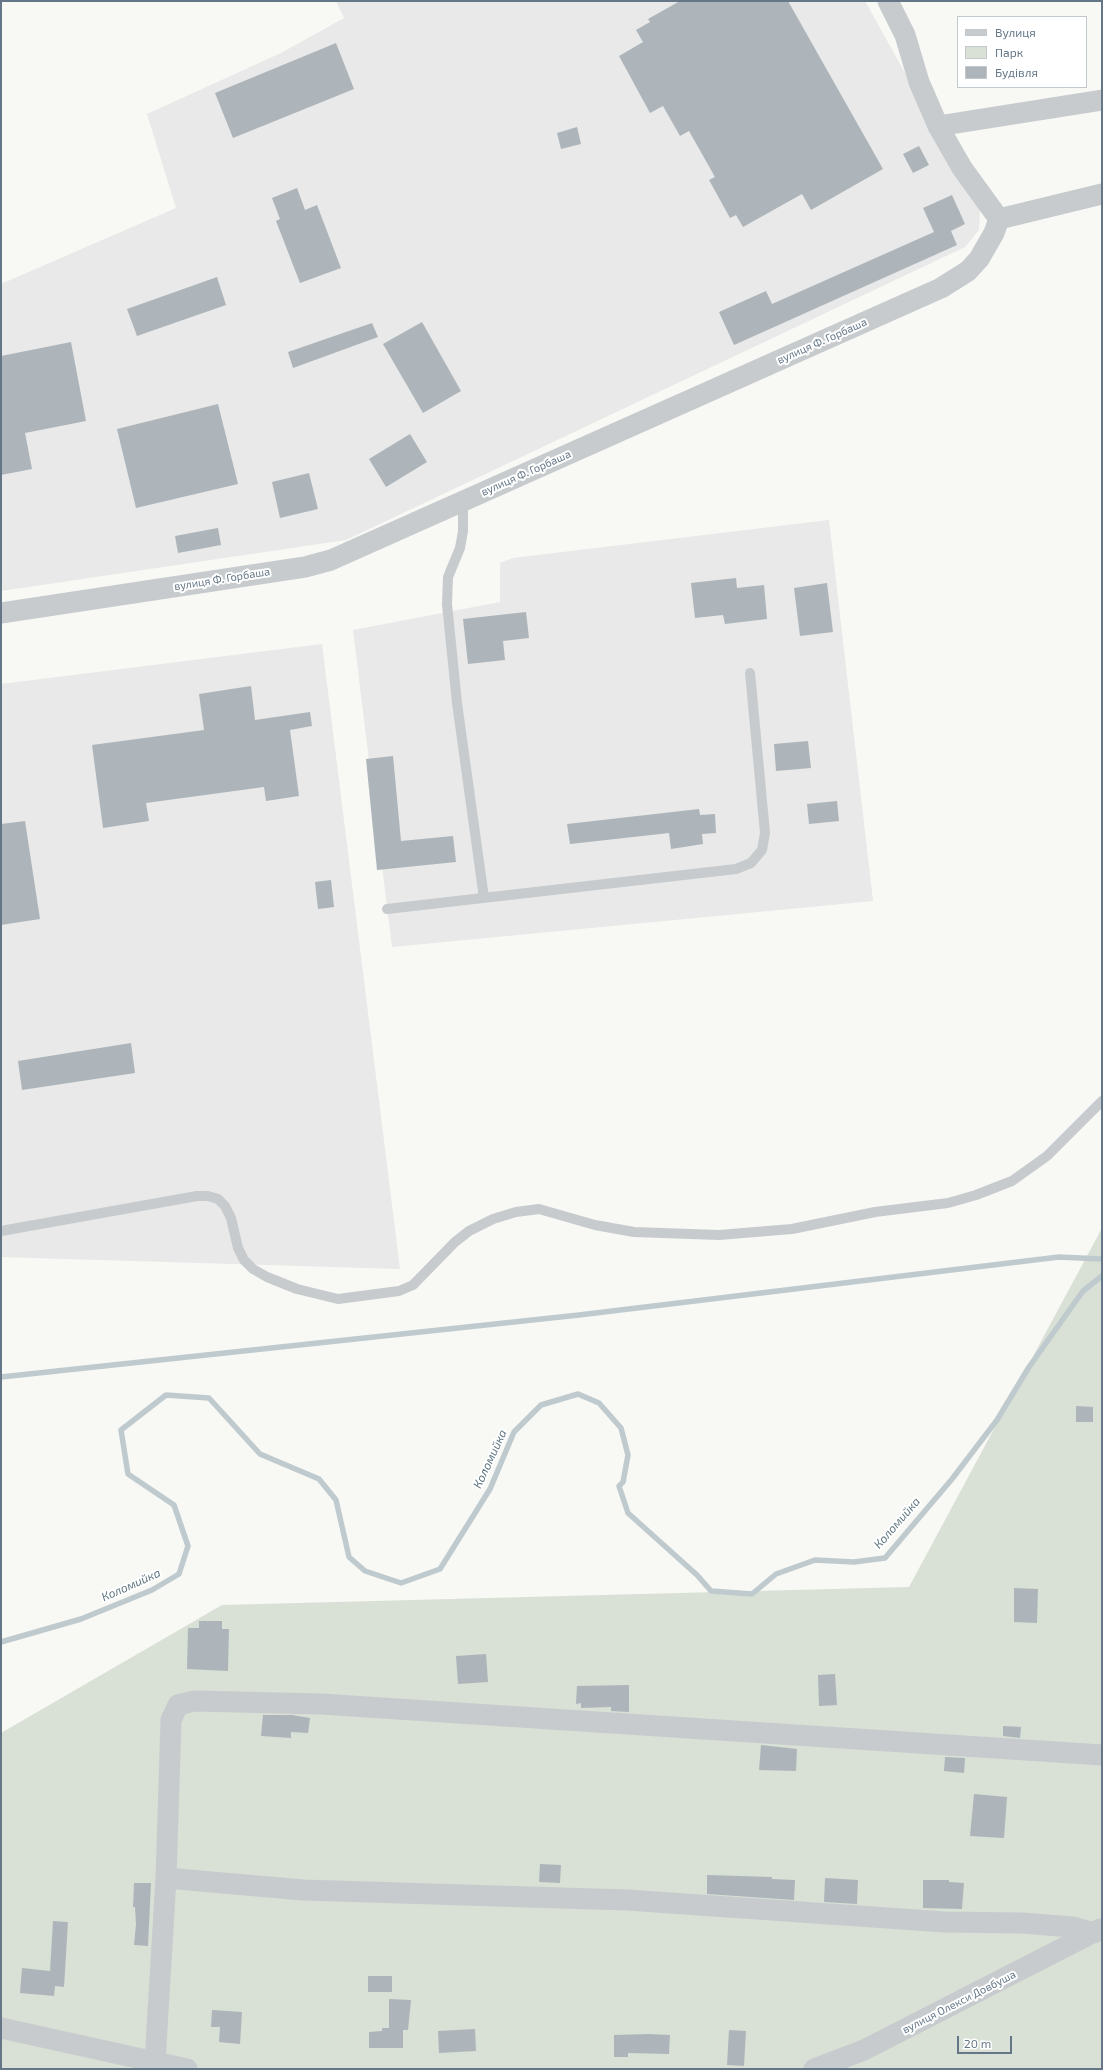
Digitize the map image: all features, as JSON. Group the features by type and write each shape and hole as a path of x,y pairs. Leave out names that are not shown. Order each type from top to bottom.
{"street":[{"path":"888,1 905,34 919,82 938,126 962,168 998,219 1102,194"},
{"path":"938,126 1102,100"},
{"name":"вулиця Ф. Горбаша","path":"1,613 321,564 945,285 968,271 979,259 994,233 998,219"},
{"path":"155,2062 166,1878 171,1720 178,1705 194,1701 321,1704 459,1711 1102,1755"},
{"path":"166,1878 303,1890 627,1900 945,1922 1030,1924 1098,1930"},
{"name":"вулиця Олекси Довбуша","path":"814,2069 864,2060 1098,1930"},
{"path":"1,2028 186,2069"}],"lane":[{"path":"463,501 463,531 460,548 448,577 447,604 457,703 484,898"},
{"path":"387,909 736,869 751,863 762,850 764,833 750,673"},
{"path":"1,1230 208,1196 218,1199 225,1206 231,1218 238,1248 244,1260 253,1269 297,1289 338,1299 399,1291 413,1285 455,1242 470,1231 493,1219 516,1212 538,1209 595,1225 634,1232 719,1235 792,1229 875,1212 948,1203 976,1195 1012,1181 1047,1156 1102,1101"}],"shaded area":[{"path":"336,1 865,1 980,208 979,230 965,247 346,540 1,591 1,284 176,208 147,114 281,53 344,18"},
{"path":"829,520 873,901 392,947 353,630 500,602 500,563 513,558"},
{"path":"322,644 400,1269 1,1257 1,684"}],"green space":[{"path":"1102,1228 1102,2069 1,2069 1,1733 222,1605 909,1587"}],"building":[{"path":"680,1 788,1 883,169 811,210 802,194 743,227 736,215 730,218 709,180 715,177 689,131 680,136 663,106 650,113 619,56 643,42 636,30 650,22 648,19"},
{"path":"336,43 354,89 233,138 215,93"},
{"path":"577,127 581,144 561,149 557,133"},
{"path":"919,146 929,165 913,173 903,154"},
{"path":"297,188 305,210 317,205 341,268 300,283 276,221 280,219 272,198"},
{"path":"952,195 965,224 951,231 957,245 734,345 719,312 766,291 772,304 934,232 923,208"},
{"path":"217,277 226,305 137,336 127,309"},
{"path":"422,322 461,391 423,413 383,344"},
{"path":"372,323 378,337 293,368 288,352"},
{"path":"71,342 86,421 25,433 32,469 1,475 1,356"},
{"path":"218,404 238,484 136,508 117,429"},
{"path":"410,434 427,462 386,487 369,459"},
{"path":"309,473 318,509 280,518 272,482"},
{"path":"218,528 221,545 178,553 175,536"},
{"path":"736,578 737,588 764,585 767,619 725,624 723,615 695,618 691,583"},
{"path":"827,583 833,632 800,636 794,588"},
{"path":"526,612 529,638 503,641 505,660 468,664 463,619"},
{"path":"251,686 255,720 310,712 312,726 290,730 299,796 266,801 264,787 146,803 149,821 103,828 92,745 204,730 199,694"},
{"path":"808,741 811,768 776,771 774,744"},
{"path":"393,756 401,841 453,836 456,862 377,870 366,759"},
{"path":"837,801 839,821 809,824 807,804"},
{"path":"699,809 700,815 715,814 716,833 702,834 703,844 671,849 669,833 570,844 567,824"},
{"path":"25,821 40,919 1,925 1,824"},
{"path":"331,880 334,907 318,909 315,882"},
{"path":"131,1043 135,1073 22,1090 18,1061"},
{"path":"1076,1406 1093,1407 1093,1422 1076,1422"},
{"path":"1014,1588 1038,1589 1037,1623 1014,1622"},
{"path":"199,1621 222,1621 222,1629 229,1629 228,1671 187,1669 188,1628 199,1628"},
{"path":"486,1654 488,1682 458,1684 456,1656"},
{"path":"835,1674 837,1705 819,1706 818,1675"},
{"path":"629,1685 629,1712 611,1711 611,1707 581,1708 581,1703 576,1704 577,1686"},
{"path":"263,1715 292,1715 310,1718 308,1733 291,1732 291,1738 261,1736"},
{"path":"1003,1726 1021,1727 1020,1738 1003,1736"},
{"path":"761,1745 797,1749 796,1771 759,1770"},
{"path":"945,1757 965,1758 964,1773 944,1771"},
{"path":"974,1794 1007,1797 1004,1838 970,1836"},
{"path":"540,1864 561,1865 560,1883 539,1882"},
{"path":"707,1875 772,1877 772,1879 795,1880 794,1900 707,1894"},
{"path":"825,1878 858,1880 857,1904 824,1902"},
{"path":"923,1880 949,1880 949,1882 964,1883 962,1909 923,1908"},
{"path":"134,1883 151,1883 148,1946 134,1945 136,1924 135,1907 133,1907"},
{"path":"53,1921 68,1922 64,1987 55,1986 54,1996 20,1993 22,1968 50,1971"},
{"path":"368,1976 392,1976 392,1992 368,1992"},
{"path":"389,1999 411,2000 408,2030 403,2030 403,2048 369,2048 369,2032 382,2031 382,2028 389,2028"},
{"path":"212,2010 242,2012 240,2044 219,2042 220,2027 211,2027"},
{"path":"475,2029 476,2051 439,2053 438,2031"},
{"path":"729,2030 746,2031 744,2066 727,2065"},
{"path":"614,2035 670,2035 669,2054 628,2053 628,2057 614,2057"}],"waterway":[{"path":"1,1377 579,1315 1059,1257 1102,1259"},
{"name":"Коломийка","path":"1,1642 81,1619 152,1590 179,1574 188,1546 174,1505 128,1474 121,1430 166,1395 209,1398 260,1454 319,1479 336,1500 349,1557 365,1571 401,1583 440,1569 490,1489 514,1432 541,1405 578,1394 599,1403 621,1428 628,1455 623,1482 619,1486 628,1513 697,1575 711,1591 752,1594 776,1574 815,1560 854,1562 885,1558 952,1479 997,1420 1029,1367 1083,1291 1102,1276"}]}
